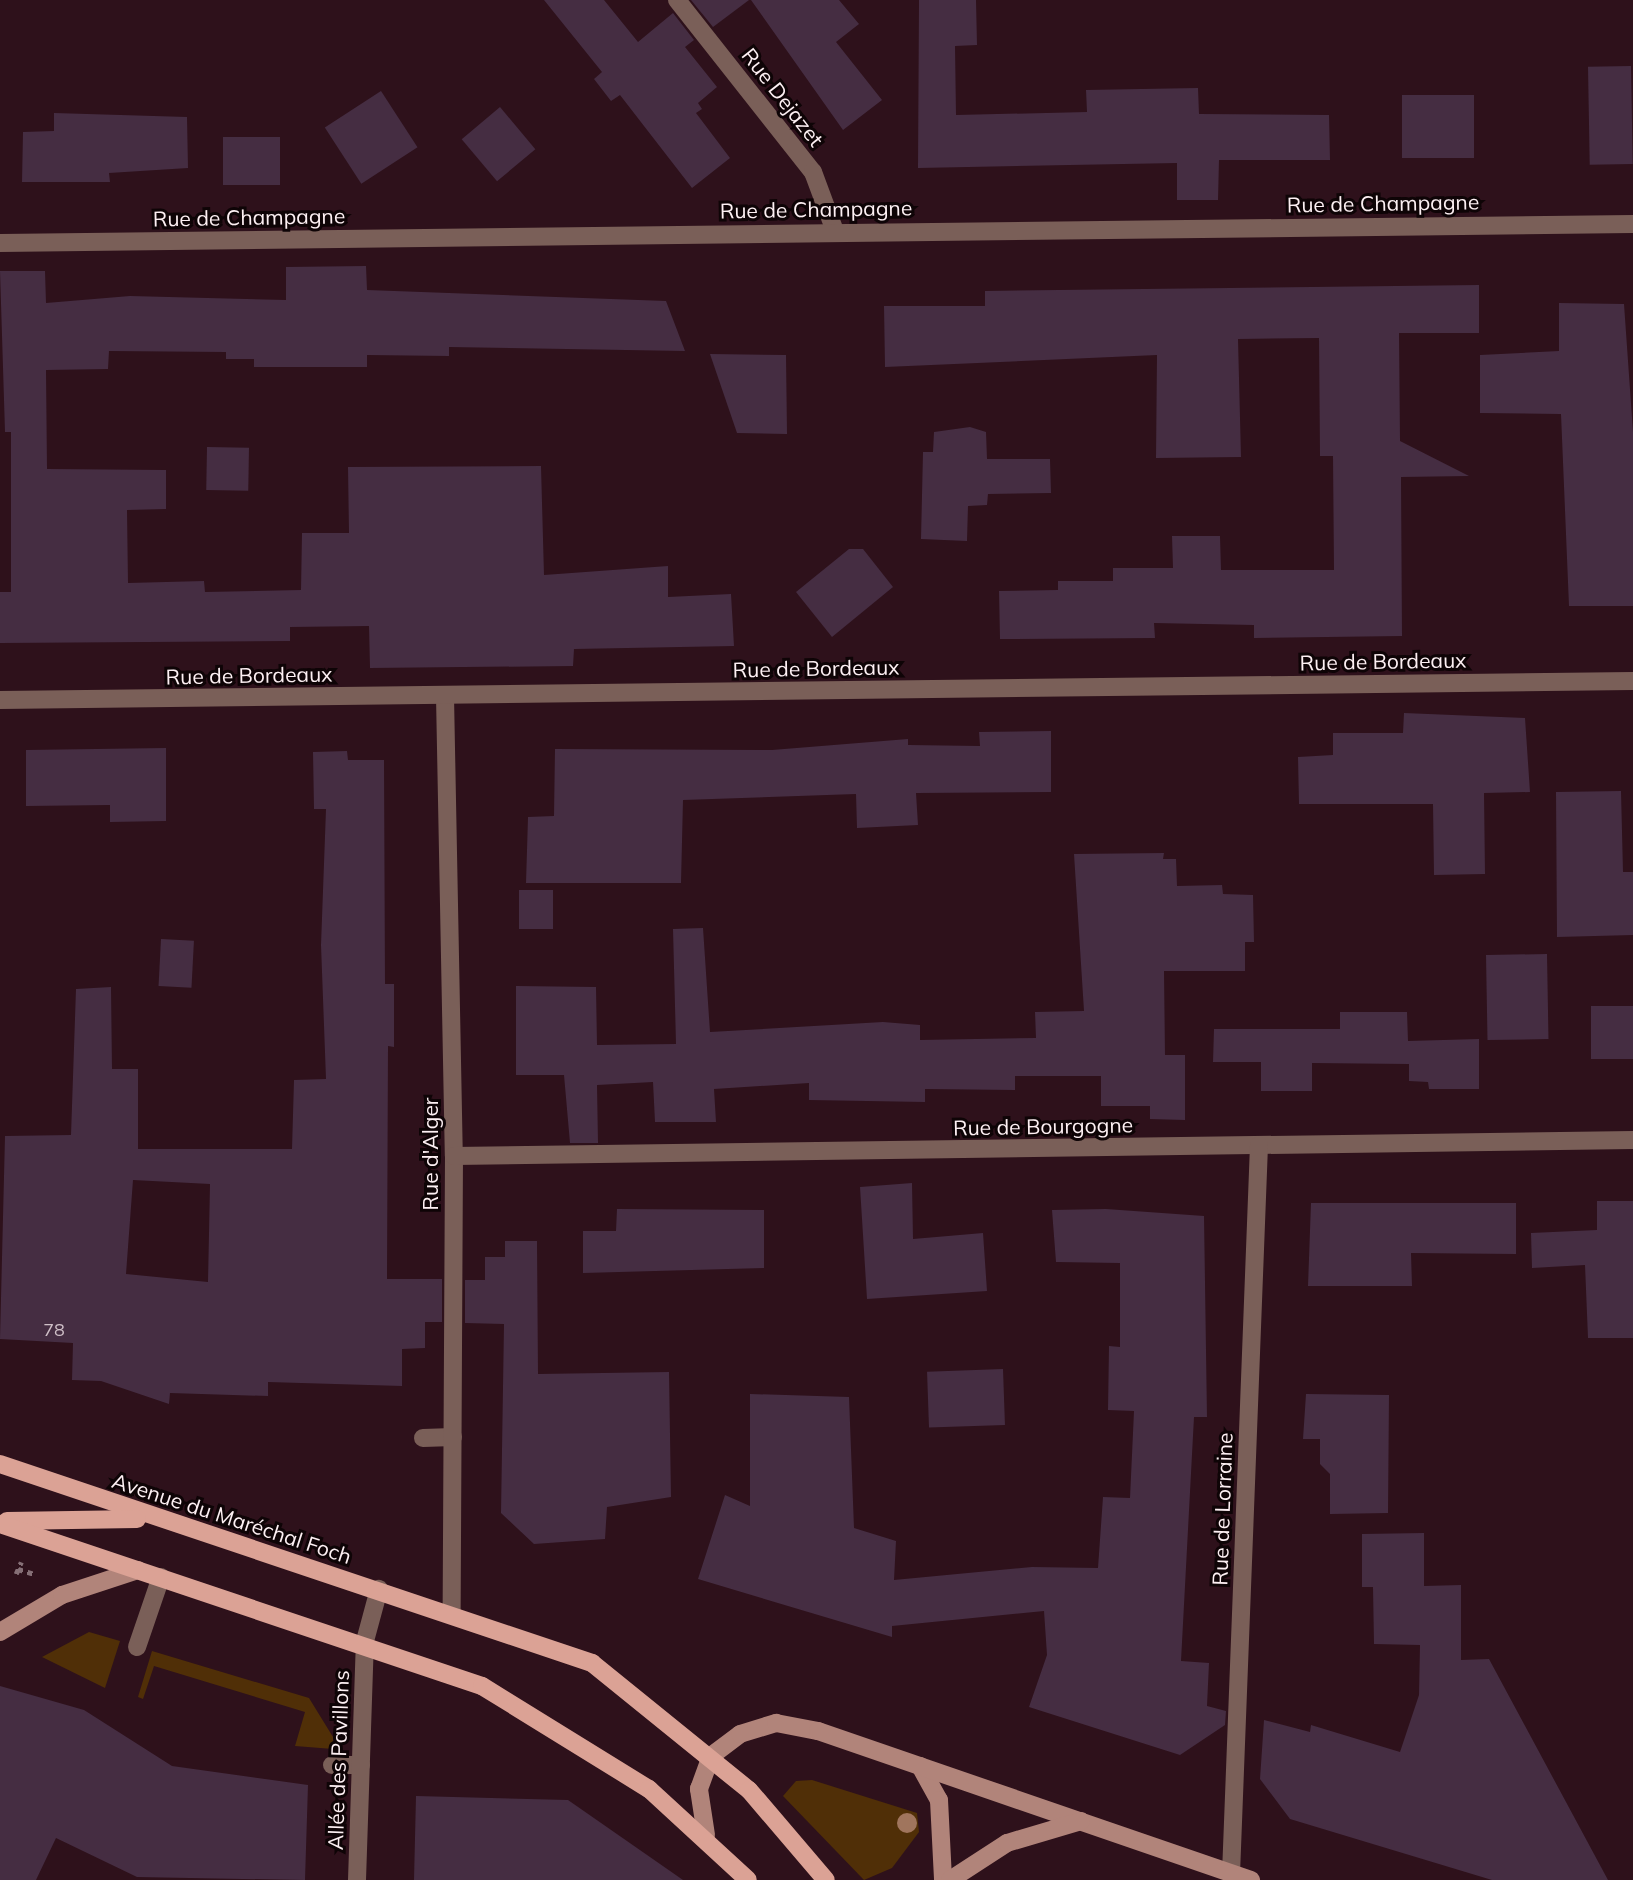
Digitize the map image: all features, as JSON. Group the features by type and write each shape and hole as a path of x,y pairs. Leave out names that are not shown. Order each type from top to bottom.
{"main road":[{"name":"Avenue du Maréchal Foch","path":"0,1464 158,1520 452,1611 592,1663 749,1790 826,1880"},
{"path":"0,1523 158,1520"},
{"path":"0,1523 138,1570 365,1641 446,1672 591,1747 706,1835 748,1880"}],"street":[{"name":"Rue Dejazet","path":"677,0 813,172 835,231"},
{"name":"Rue de Champagne","path":"0,243 1633,223"},
{"name":"Rue de Bordeaux","path":"0,700 1633,681"},
{"name":"Rue d'Alger","path":"445,696 454,1156 452,1611"},
{"name":"Rue de Bourgogne","path":"454,1156 1633,1140"},
{"name":"Rue de Lorraine","path":"1230,1874 1259,1146"},
{"path":"423,1438 453,1437"},
{"path":"0,1632 62,1595 138,1570"},
{"path":"137,1647 161,1577"},
{"name":"Allée des Pavillons","path":"357,1880 365,1641 379,1589"},
{"path":"706,1835 699,1789 710,1756 740,1734 776,1723 920,1766 1251,1880"},
{"path":"332,1765 361,1765"},
{"path":"920,1766 942,1811 943,1880"},
{"path":"950,1880 1007,1843 1081,1821"}],"path":[{"path":"18,1569 36,1574"}],"shaded area":[{"path":"89,1632 120,1641 105,1688 42,1657"},
{"path":"152,1651 309,1698 333,1737 333,1749 295,1746 305,1712 154,1666 143,1699 138,1697"},
{"path":"812,1780 917,1813 919,1832 892,1868 864,1880 783,1796 796,1781"}],"building":[{"path":"544,0 604,0 638,42 673,13 694,40 685,47 717,87 698,103 702,109 696,113 730,158 692,188 620,95 611,101 594,79 602,72"},
{"path":"691,0 749,0 713,27"},
{"path":"751,0 839,0 859,24 836,42 882,100 843,130"},
{"path":"919,0 976,0 977,45 955,46 956,115 1087,112 1086,90 1198,88 1199,114 1329,115 1330,160 1219,160 1218,200 1177,200 1177,163 918,168"},
{"path":"1631,66 1633,164 1590,165 1588,67"},
{"path":"381,91 417,147 361,184 325,127"},
{"path":"1402,95 1474,95 1474,158 1402,158"},
{"path":"500,107 535,149 497,181 462,139"},
{"path":"54,113 187,117 188,168 109,173 110,182 22,182 23,132 54,131"},
{"path":"223,137 280,137 280,185 223,185"},
{"path":"366,266 367,290 666,301 685,351 449,347 449,356 367,355 367,367 254,367 254,359 226,359 226,352 109,351 108,369 46,370 47,469 166,470 166,509 127,510 128,583 204,581 205,592 301,590 302,533 349,533 348,467 541,466 544,575 668,566 668,597 731,594 734,646 574,649 573,666 370,668 369,626 290,627 290,641 0,643 0,592 11,592 11,432 5,432 0,271 45,271 46,303 130,296 286,300 286,267"},
{"path":"1479,285 1479,333 1399,333 1400,441 1469,476 1401,477 1402,636 1254,638 1254,625 1154,623 1155,638 1000,639 999,591 1058,590 1058,581 1113,581 1113,568 1173,568 1172,536 1220,536 1221,570 1334,570 1333,456 1320,456 1319,338 1238,339 1241,457 1156,458 1157,355 885,367 884,306 985,306 985,291"},
{"path":"1559,303 1624,304 1633,432 1633,606 1569,606 1561,414 1480,413 1480,355 1559,351"},
{"path":"710,354 786,355 787,434 737,433"},
{"path":"970,427 986,432 987,459 1050,459 1051,493 988,494 987,505 968,506 967,541 921,539 923,452 933,452 934,432"},
{"path":"207,447 249,448 248,491 206,490"},
{"path":"849,549 863,549 893,587 832,637 796,592"},
{"path":"1404,713 1525,718 1530,792 1484,793 1485,874 1434,875 1433,804 1299,804 1298,757 1333,755 1333,733 1403,733"},
{"path":"1051,731 1051,792 916,793 918,825 857,828 856,794 683,800 681,883 526,883 528,817 554,816 555,749 772,750 908,739 908,745 980,746 979,732"},
{"path":"166,748 166,821 110,822 110,805 26,806 26,750"},
{"path":"347,751 348,760 384,760 385,984 394,984 394,1047 388,1046 387,1279 442,1279 442,1322 425,1322 425,1348 402,1349 402,1386 268,1382 268,1396 170,1393 169,1404 101,1381 72,1380 73,1343 0,1339 5,1136 71,1135 76,989 111,987 112,1069 138,1069 138,1149 292,1149 294,1080 326,1079 321,945 326,809 314,809 313,752","holes":["133,1180 210,1184 208,1282 126,1274"]},
{"path":"1621,791 1623,872 1633,872 1633,935 1557,937 1556,792"},
{"path":"1164,853 1163,859 1176,859 1177,886 1222,885 1223,894 1253,895 1254,942 1245,942 1245,971 1164,971 1165,1055 1185,1055 1185,1120 1150,1119 1150,1106 1101,1106 1101,1076 1015,1076 1015,1090 925,1089 925,1102 809,1100 809,1083 714,1089 716,1122 655,1122 653,1082 597,1085 598,1143 570,1143 564,1075 516,1075 516,986 596,987 597,1045 676,1044 673,929 703,928 710,1032 883,1022 920,1025 920,1040 1036,1038 1035,1012 1084,1011 1074,854"},
{"path":"519,890 553,890 553,929 519,929"},
{"path":"161,939 194,941 191,988 159,986"},
{"path":"1547,954 1548,1039 1487,1040 1486,955"},
{"path":"1591,1006 1633,1006 1633,1059 1591,1059"},
{"path":"1340,1012 1407,1012 1408,1041 1479,1039 1479,1089 1429,1089 1428,1082 1409,1081 1409,1064 1312,1063 1312,1091 1261,1091 1261,1062 1213,1062 1214,1029 1340,1029"},
{"path":"912,1183 913,1239 983,1233 987,1291 867,1299 860,1187"},
{"path":"1597,1201 1633,1201 1633,1338 1588,1338 1585,1265 1532,1268 1531,1233 1597,1230"},
{"path":"1311,1203 1516,1203 1516,1254 1411,1253 1412,1286 1308,1286"},
{"path":"617,1209 764,1210 764,1268 583,1273 583,1231 616,1231"},
{"path":"1106,1209 1204,1216 1207,1417 1194,1417 1181,1661 1209,1663 1207,1706 1226,1711 1225,1725 1180,1755 1029,1707 1047,1655 1044,1611 892,1626 892,1637 698,1579 725,1495 750,1506 750,1394 849,1397 854,1528 896,1541 894,1580 1032,1567 1098,1568 1103,1497 1130,1498 1134,1411 1108,1410 1109,1346 1120,1347 1120,1263 1056,1262 1052,1210"},
{"path":"505,1241 537,1241 538,1374 669,1372 671,1497 607,1507 605,1539 534,1544 501,1513 504,1324 465,1323 465,1280 485,1280 485,1257 505,1257"},
{"path":"1003,1369 1005,1425 929,1428 927,1372"},
{"path":"1306,1394 1389,1395 1388,1513 1330,1514 1330,1474 1320,1464 1320,1439 1303,1439"},
{"path":"1424,1533 1424,1586 1461,1585 1461,1660 1489,1659 1608,1880 1492,1880 1290,1819 1260,1779 1264,1720 1310,1732 1311,1725 1400,1752 1419,1695 1420,1645 1374,1644 1373,1587 1362,1587 1362,1534"},
{"path":"0,1686 84,1710 172,1766 308,1785 305,1880 137,1877 56,1838 36,1880 0,1880"},
{"path":"416,1796 568,1800 683,1880 414,1880"}]}
